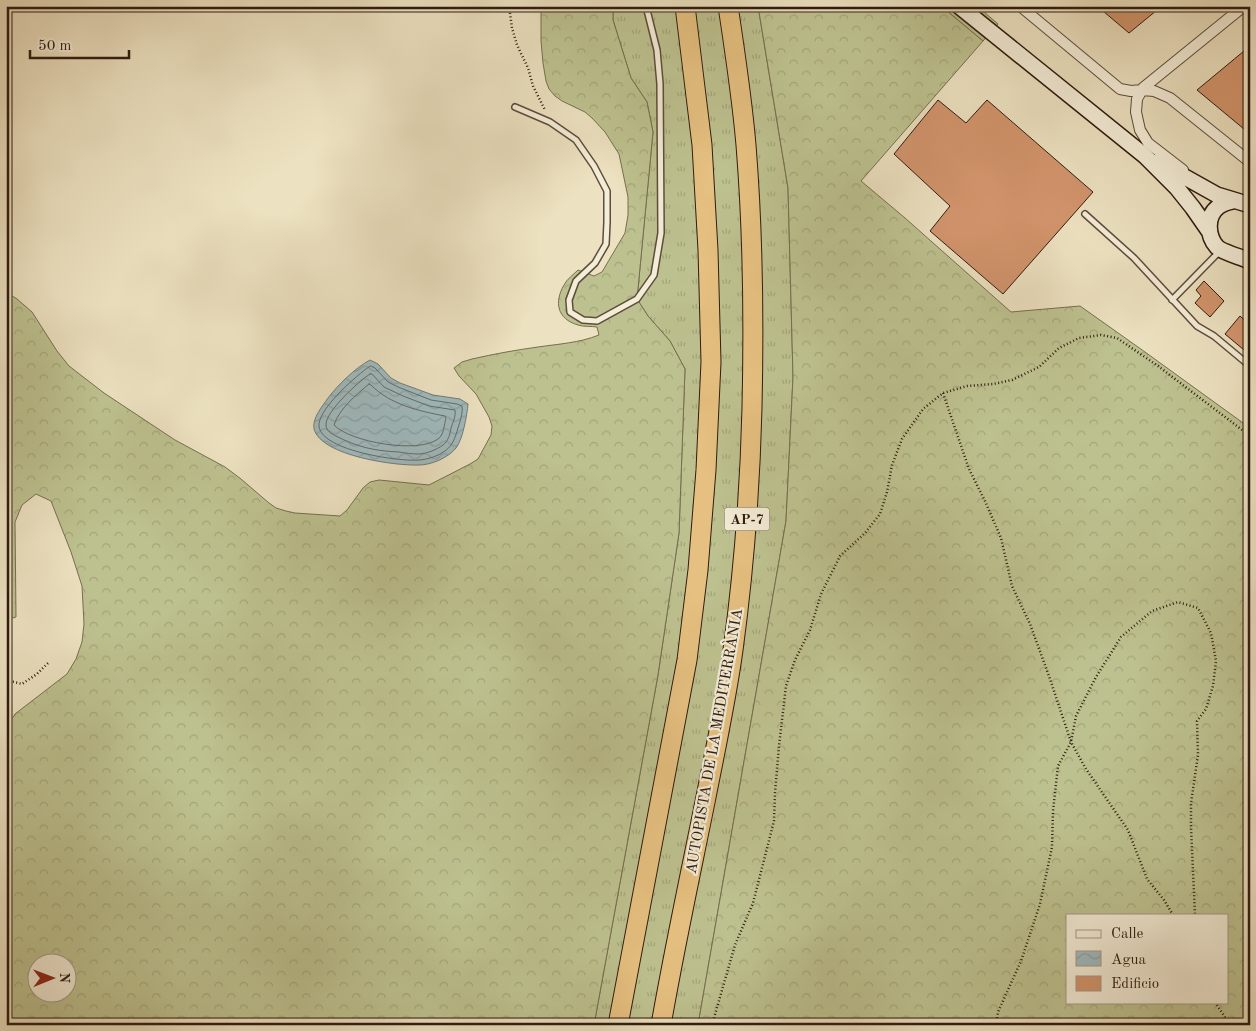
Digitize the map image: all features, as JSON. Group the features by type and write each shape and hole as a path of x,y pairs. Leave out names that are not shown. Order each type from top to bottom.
{"highway":[{"name":"AP-7","path":"618,1025 687,660 698,570 706,470 710,362 708,250 702,145 685,6"},
{"name":"AUTOPISTA DE LA MEDITERRÀNIA","path":"661,1025 733,652 743,567 750,465 754,333 751,236 746,144 728,6"}],"main road":[{"path":"959,6 1145,156 1177,188 1210,232"},
{"path":"1145,156 1217,195 1250,205"},
{"path":"1233,200 1223,204 1212,215 1209,223 1210,232 1212,239 1221,250 1245,255"}],"street":[{"path":"1020,6 1120,89 1154,91 1170,98 1250,162"},
{"path":"1200,186 1182,169 1148,144 1140,130 1136,112 1136,99 1143,88 1244,6"}],"lane":[{"path":"515,107 550,122 576,140 594,166 607,191 606,244 595,263 576,281 569,300 570,312 583,320 597,321 637,299 654,275 661,234 660,84 657,50 646,6"},
{"path":"1085,214 1134,258 1197,326 1214,336 1250,366"},
{"path":"1172,300 1221,250"}],"path":[{"path":"509,6 510,20 517,45 550,122"},
{"path":"712,1025 735,945 753,904 774,822 779,746 786,686 795,660 810,630 821,594 840,556 865,533 880,514 887,492 892,465 902,439 923,408 943,393 967,386 1012,380 1039,367 1059,348 1079,338 1101,335 1118,338 1250,436"},
{"path":"943,393 969,469 1001,538 1012,586 1030,624 1071,742 1086,769 1128,830 1147,879 1164,900 1171,914"},
{"path":"996,1025 998,1012 1021,961 1040,904 1052,847 1053,811 1058,766 1071,742 1076,716 1096,677 1121,637 1152,611 1178,602 1198,608 1211,633 1216,660 1214,686 1206,709 1197,721 1198,755 1191,803 1195,914"},
{"path":"6,680 22,684 37,674 48,663"},
{"path":"1216,1004 1230,1025"}],"green space":[{"path":"541,6 613,6 613,20 631,78 647,102 653,132 637,299 648,316 670,341 685,369 679,533 658,675 594,1025 6,1025 6,728 15,714 67,674 76,659 82,642 84,624 82,586 71,552 51,501 36,494 22,505 15,522 16,617 6,620 6,292 32,312 69,366 104,393 175,440 225,467 276,508 295,513 340,516 370,482 379,480 429,485 478,459 491,435 492,426 489,417 476,394 454,368 462,362 472,359 576,342 599,335 597,327 580,326 566,319 559,309 559,298 565,283 578,270 594,276 602,272 625,233 628,197 619,154 605,132 592,118 585,112 562,101 549,89 543,63"},
{"path":"613,6 758,6 788,188 793,377 786,521 698,1025 594,1025 658,675 679,533 685,369 670,341 648,316 637,299 653,132 647,102 631,78 613,20"},
{"path":"758,6 941,6 983,41 861,181 1011,312 1080,306 1250,428 1250,1025 698,1025 786,521 793,377 788,188"},
{"path":"941,6 977,6 998,24 983,41"}],"water":[{"path":"370,360 378,364 391,378 400,383 433,395 460,399 468,404 463,433 453,452 429,464 394,464 344,453 320,438 314,429 314,425 320,409 342,382"}],"building":[{"path":"1097,6 1162,6 1129,33"},
{"path":"1250,46 1250,134 1197,90"},
{"path":"938,100 966,123 987,100 1093,192 1003,294 930,231 950,206 894,154"},
{"path":"1204,281 1224,301 1210,317 1195,303 1201,296 1196,290"},
{"path":"1240,316 1250,325 1250,355 1225,334"}]}
